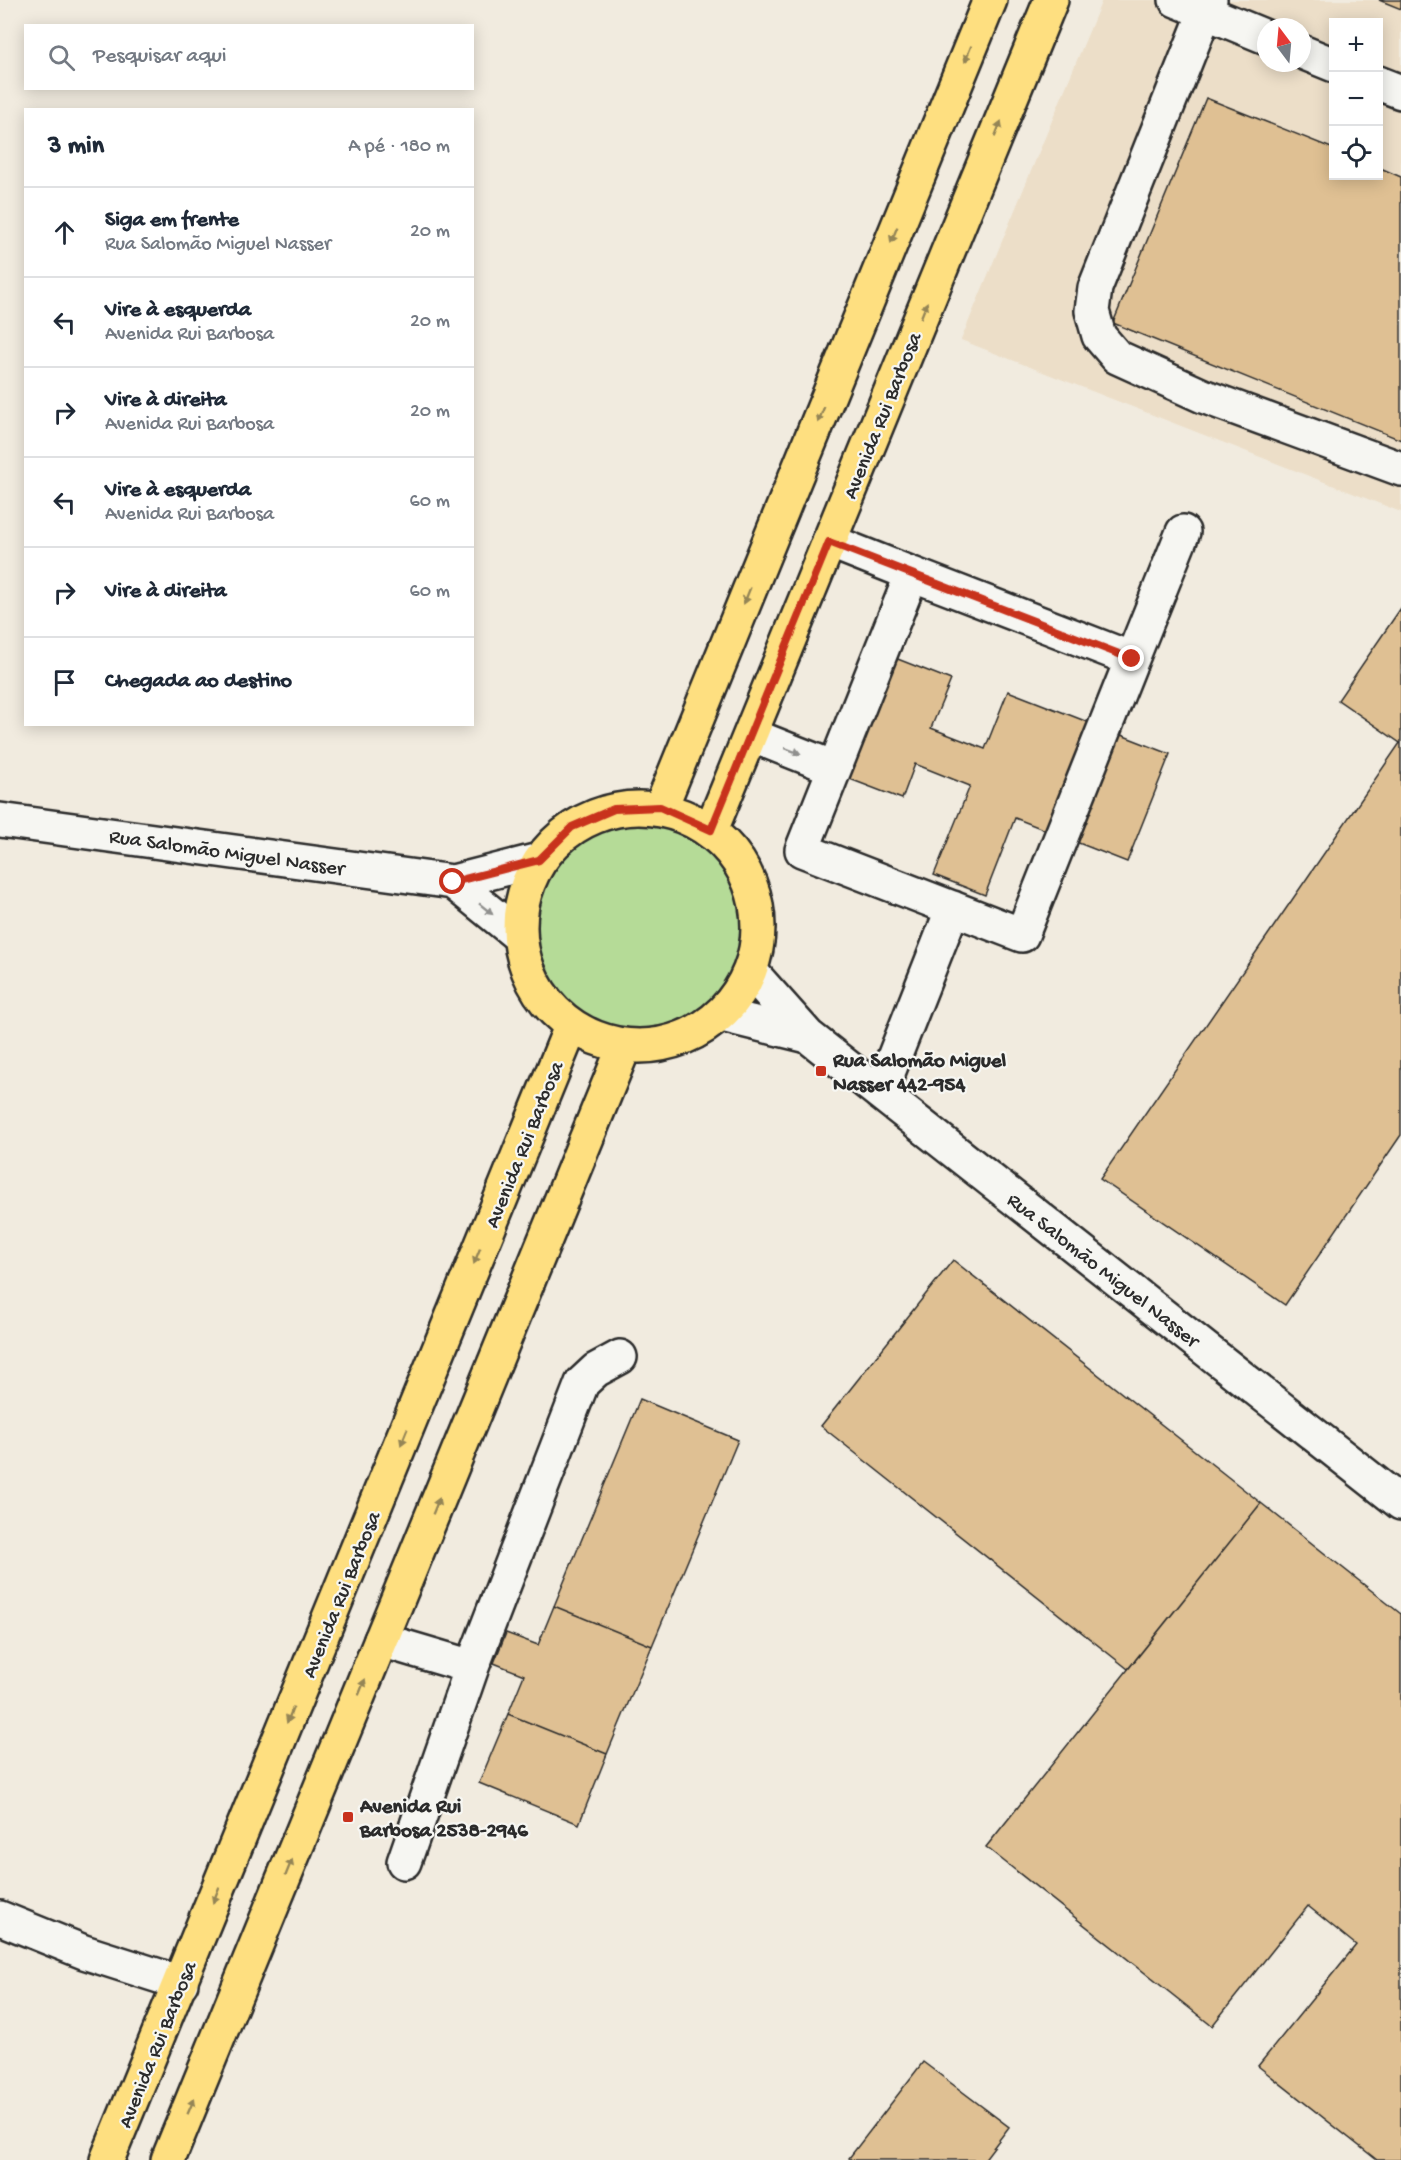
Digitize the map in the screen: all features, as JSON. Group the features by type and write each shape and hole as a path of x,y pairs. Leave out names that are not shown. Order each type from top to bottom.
{"main road":[{"path":"660,807 990,0"},
{"name":"Avenida Rui Barbosa","path":"711,830 1051,0"},
{"path":"660,807 711,830 745,870 760,920 751,972 722,1015 677,1042 624,1047 571,1027 534,988 518,935 522,896 539,860 572,827 614,809 660,807"},
{"name":"Avenida Rui Barbosa","path":"107,2160 571,1027"},
{"path":"168,2160 624,1047"}],"street":[{"path":"1176,0 1208,6 1257,32"},
{"path":"1208,6 1095,288 1092,311 1099,336 1117,357 1203,396 1401,469"},
{"path":"1311,56 1329,63"},
{"path":"1383,85 1401,92"},
{"path":"912,574 802,850 1022,936 1183,532"},
{"path":"829,542 1132,659"},
{"path":"751,735 834,768"},
{"name":"Rua Salomão Miguel Nasser","path":"0,820 453,882 539,860"},
{"path":"453,882 518,935"},
{"path":"880,1093 953,908"},
{"name":"Rua Salomão Miguel Nasser","path":"751,972 808,1036 1401,1503"},
{"name":"Rua Salomão Miguel Nasser","path":"722,1015 808,1036"},
{"path":"405,1862 472,1667 582,1383 596,1370 620,1357"},
{"path":"381,1640 472,1667"},
{"path":"0,1918 84,1952 181,1983"}],"shaded area":[{"path":"1102,0 1401,0 1401,512 961,340"}],"green space":[{"path":"628,821 648,821 669,825 688,833 706,845 720,859 732,877 740,896 744,927 740,958 732,977 720,995 706,1009 688,1021 669,1029 648,1033 628,1033 607,1029 588,1021 570,1009 556,995 544,977 536,958 532,937 532,917 536,896 544,877 556,859 570,845 588,833 607,825"}],"building":[{"path":"1379,0 1401,0 1401,9"},
{"path":"1206,98 1329,147 1329,180 1383,180 1383,169 1401,177 1401,440 1113,323"},
{"path":"1401,608 1401,1135 1285,1305 1100,1179 1400,743 1338,700"},
{"path":"890,656 951,680 931,728 985,749 1008,691 1170,754 1127,862 1015,818 985,895 934,875 970,786 915,764 902,799 842,776"},
{"path":"953,1260 1261,1503 1128,1669 821,1426"},
{"path":"640,1399 738,1440 652,1646 554,1606"},
{"path":"1261,1503 1401,1614 1401,2160 1377,2160 1258,2066 1356,1945 1308,1906 1212,2026 986,1847"},
{"path":"554,1606 652,1646 607,1754 508,1714 524,1675 494,1663 506,1633 538,1645"},
{"path":"508,1714 607,1754 579,1824 479,1783"},
{"path":"923,2062 1009,2127 984,2160 852,2160 849,2158"}],"place":[{"name":"Rua Salomão Miguel Nasser 442-954","path":"821,1071"},
{"name":"Avenida Rui Barbosa 2538-2946","path":"348,1817"}],"route":[{"path":"453,882 539,860 572,827 614,809 660,807 711,830 829,542 1132,659"}]}
